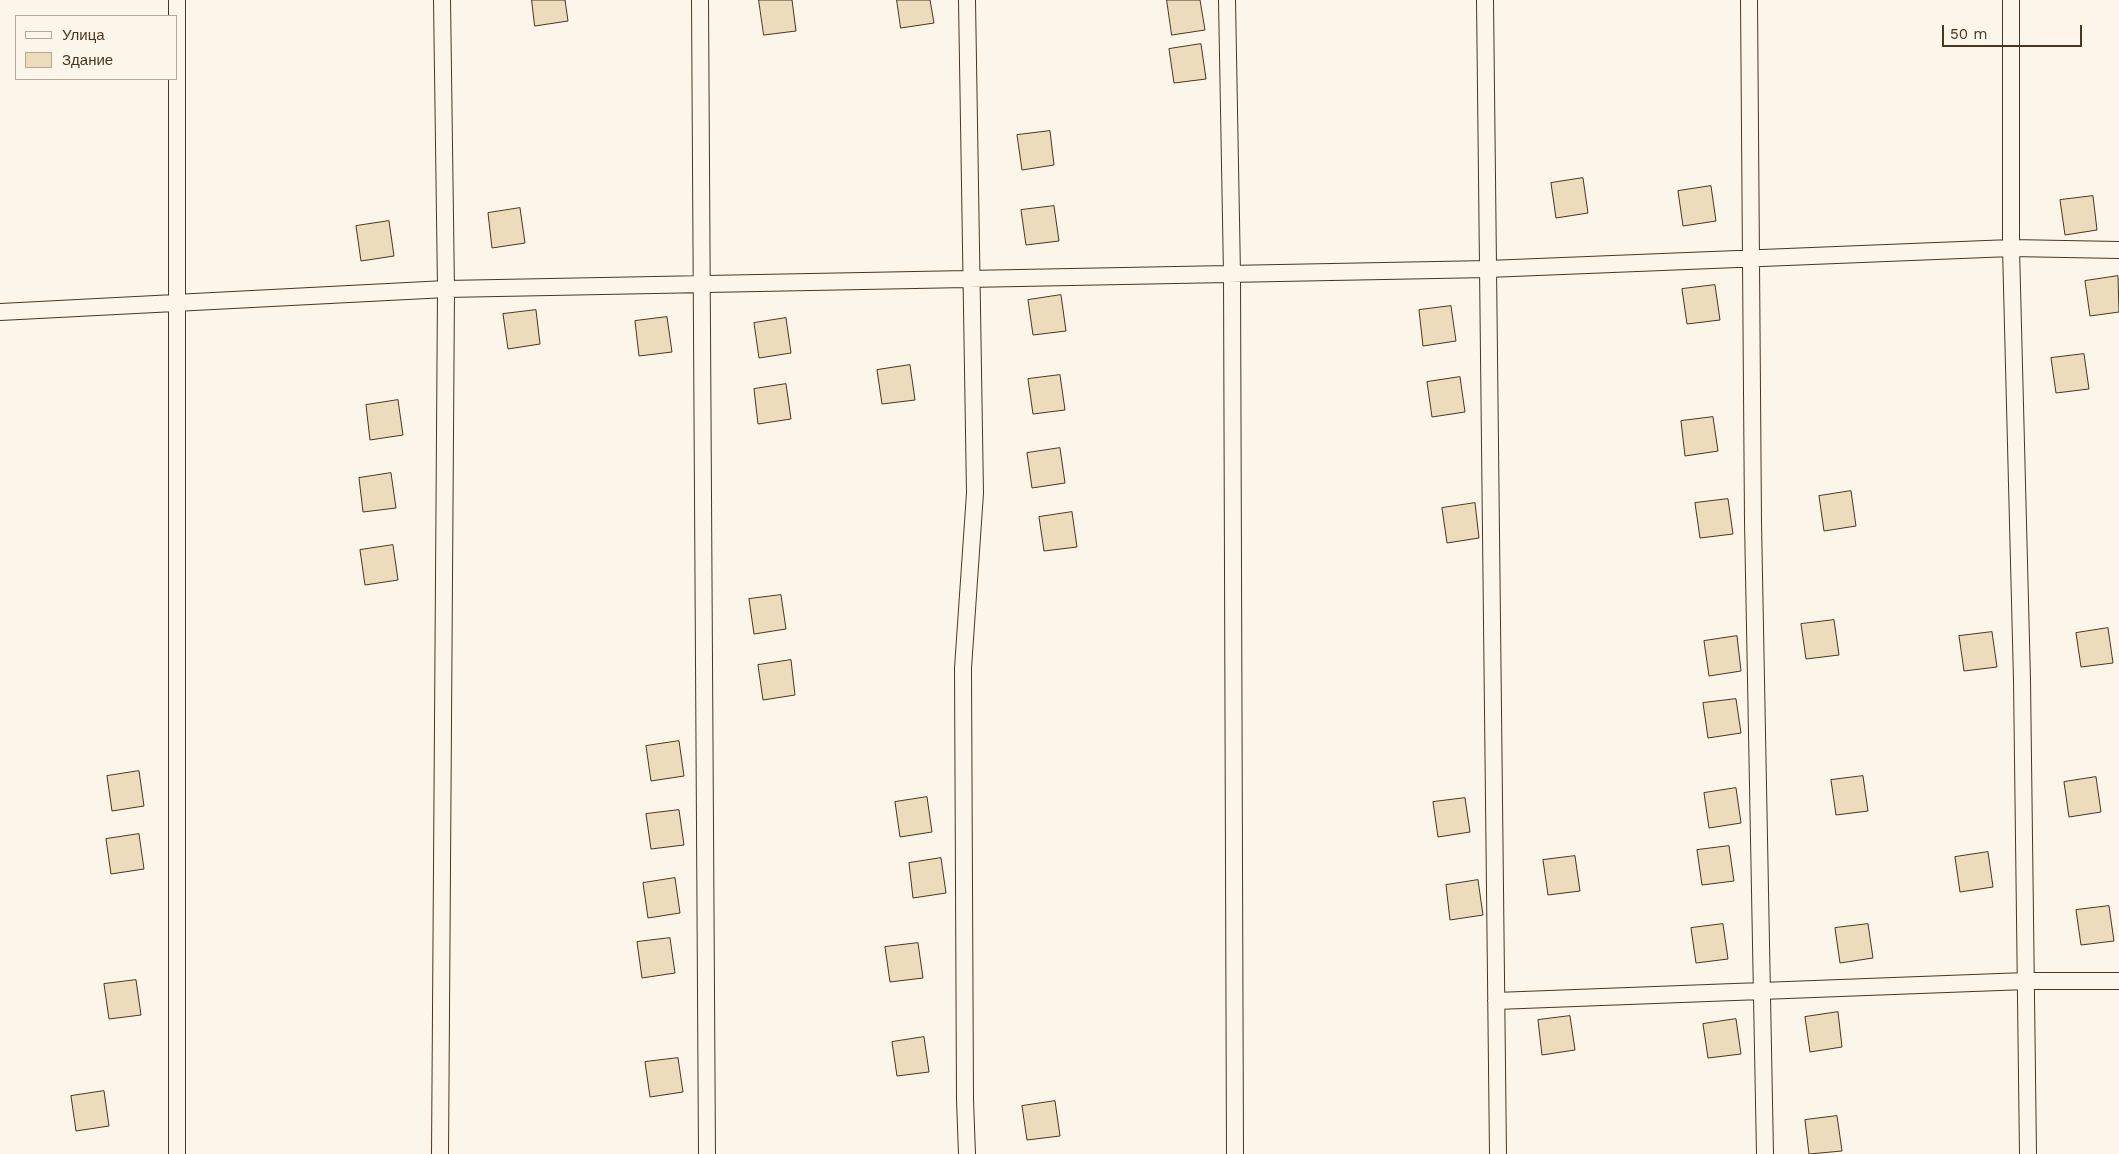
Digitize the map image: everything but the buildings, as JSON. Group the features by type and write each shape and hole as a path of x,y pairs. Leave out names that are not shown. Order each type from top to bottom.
{"street":[{"path":"177,0 177,15"},
{"path":"440,1154 446,289 442,0"},
{"path":"700,0 707,1154"},
{"path":"966,0 975,493 964,668 965,1100 967,1154"},
{"path":"1227,0 1232,274 1235,1154"},
{"path":"1486,0 1498,1154"},
{"path":"1748,0 1753,532 1765,1154"},
{"path":"2012,0 2011,248 2022,680 2028,1154"},
{"path":"177,80 177,1154"},
{"path":"0,312 176,301 446,289 1488,269 2011,248 2119,250"},
{"path":"1496,1001 2026,982 2119,981"}]}
